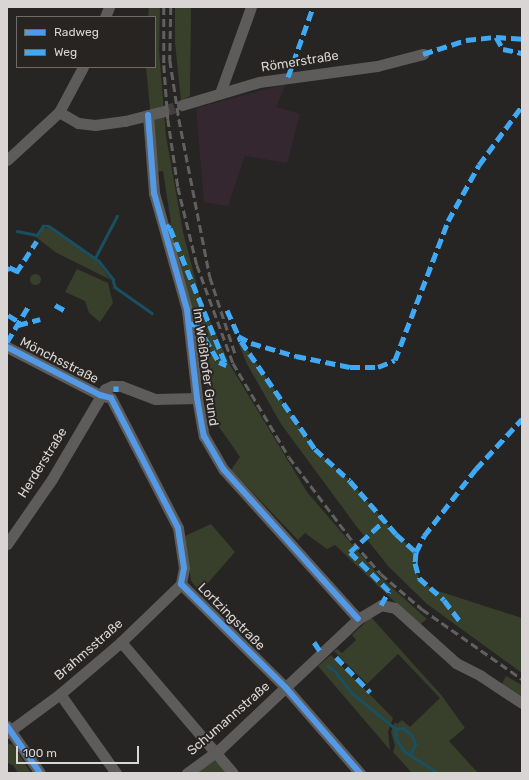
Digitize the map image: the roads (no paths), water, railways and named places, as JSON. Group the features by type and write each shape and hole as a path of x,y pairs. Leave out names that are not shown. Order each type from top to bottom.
{"street":[{"path":"220,93 251,7"},
{"name":"Römerstraße","path":"182,105 259,82 377,66 423,54"},
{"path":"7,160 59,112 82,68"},
{"path":"59,112 78,123 95,125 148,115 164,110"},
{"name":"Im Weißhofer Grund","path":"148,115 154,194 186,310 197,398 204,436 224,470 358,619"},
{"name":"Mönchsstraße","path":"7,347 100,395"},
{"name":"Im Weißhofer Grund","path":"100,395 112,386 121,386 155,399 197,398"},
{"name":"Herderstraße","path":"7,544 52,479 100,395"},
{"name":"Lortzingstraße","path":"100,395 111,398 178,528 184,568 181,584 286,688 360,773"},
{"name":"Brahmsstraße","path":"8,730 60,694 121,642 181,584"},
{"name":"Schumannstraße","path":"188,773 216,752 358,619 381,605 395,608 456,663 481,676 522,703"},
{"path":"121,642 233,773"},
{"path":"60,694 116,773"},
{"path":"8,730 40,773"}],"waterway":[{"path":"95,258 117,216"},
{"path":"17,231 37,235 43,226 49,226 99,261 113,279 115,287 152,313"},
{"path":"328,666 334,670 352,693 396,729 396,738 404,751 438,773"},
{"path":"396,729 403,728 411,734 416,744 411,754"}],"tunnel":[{"path":"164,111 182,105"}],"railway":[{"path":"164,7 164,65 168,119 178,187 197,265 233,363 289,457 354,543 381,574 422,609 522,679"},
{"path":"171,7 170,60 179,119 210,277 236,356"}]}
